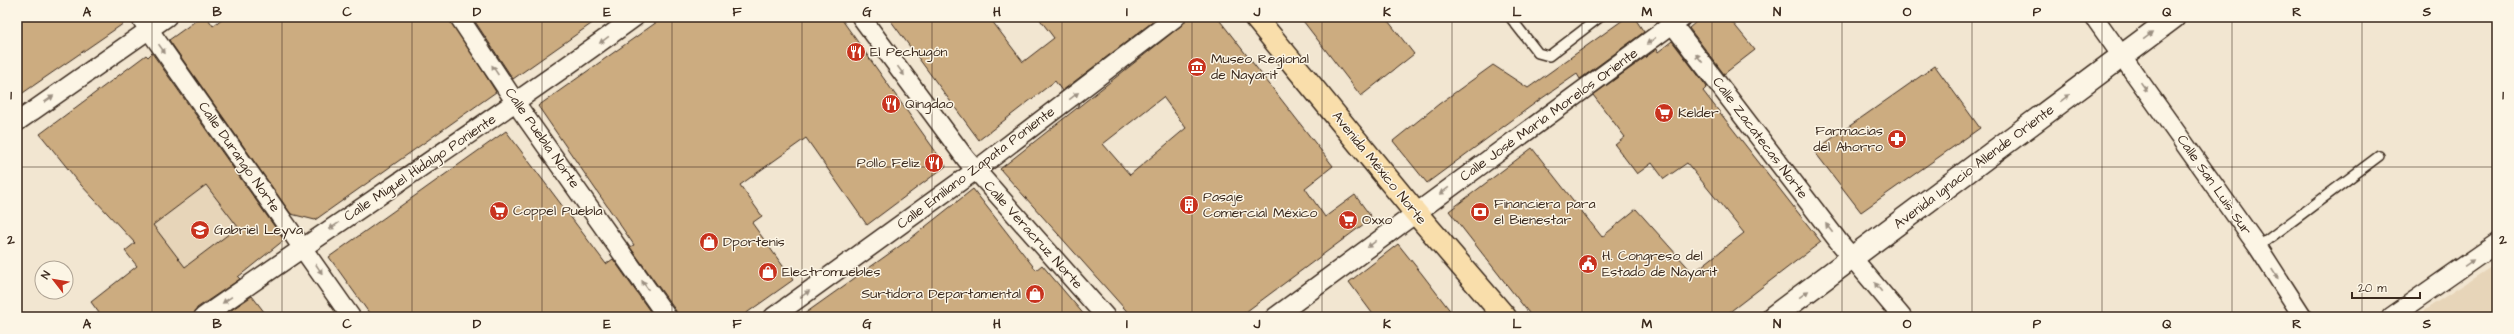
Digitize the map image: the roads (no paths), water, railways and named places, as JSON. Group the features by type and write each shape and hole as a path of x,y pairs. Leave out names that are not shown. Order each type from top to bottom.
{"main road":[{"name":"Avenida México Norte","path":"1255,17 1415,212 1504,317"},
{"name":"Avenida Ignacio Allende Oriente","path":"1773,317 1854,258 2174,17"}],"street":[{"path":"17,122 144,23 167,17"},
{"name":"Calle Puebla Norte","path":"459,17 517,103 667,317"},
{"name":"Calle Miguel Hidalgo Poniente","path":"203,317 303,246 517,103 635,17"},
{"name":"Calle Veracruz Norte","path":"862,17 976,170 1106,317"},
{"name":"Calle Emiliano Zapata Poniente","path":"773,317 976,170 1176,17"},
{"name":"Calle San Luis Sur","path":"2094,17 2258,247 2303,317"},
{"name":"Calle José María Morelos Oriente","path":"1275,317 1674,20"},
{"name":"Calle Zacatecas Norte","path":"1674,20 1854,258 1902,317"},
{"name":"Calle Durango Norte","path":"144,23 303,246 351,317"},
{"path":"2391,317 2497,243"}],"lane":[{"path":"1512,18 1538,53 1549,56 1600,17"},
{"path":"2258,247 2379,156"}],"place":[{"name":"El Pechugón","path":"856,52"},
{"name":"Museo Regional de Nayarit","path":"1197,67"},
{"name":"Qingdao","path":"891,104"},
{"name":"Kelder","path":"1664,113"},
{"name":"Farmacias del Ahorro","path":"1897,139"},
{"name":"Pollo Feliz","path":"934,163"},
{"name":"Pasaje Comercial México","path":"1189,205"},
{"name":"Coppel Puebla","path":"499,211"},
{"name":"Financiera para el Bienestar","path":"1480,212"},
{"name":"Oxxo","path":"1348,220"},
{"name":"Gabriel Leyva","path":"200,230"},
{"name":"Dportenis","path":"709,242"},
{"name":"H. Congreso del Estado de Nayarit","path":"1588,264"},
{"name":"Electromuebles","path":"768,272"},
{"name":"Surtidora Departamental","path":"1035,294"}]}
